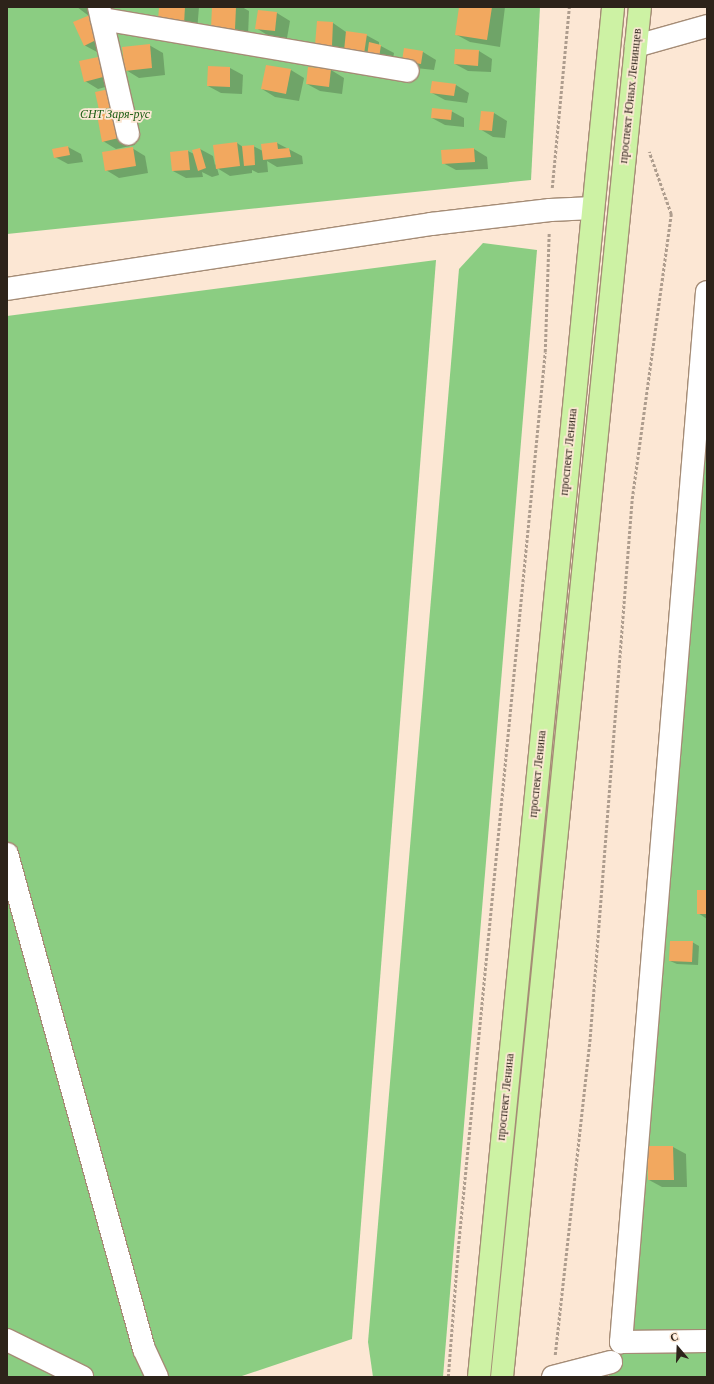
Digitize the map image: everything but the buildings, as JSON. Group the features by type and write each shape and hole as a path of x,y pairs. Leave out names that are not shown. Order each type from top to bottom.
{"main road":[{"name":"проспект Ленина","path":"479,1377 613,7"},
{"name":"проспект Юных Ленинцев","path":"622,184 640,7"},
{"name":"проспект Ленина","path":"502,1377 622,184"}],"street":[{"path":"128,134 101,13 408,71"},
{"path":"636,46 707,26"},
{"path":"7,289 423,226 550,210 593,208"},
{"path":"707,292 621,1342 707,1341"},
{"path":"7,854 144,1349 157,1377"},
{"path":"7,1340 82,1377"},
{"path":"554,1369 611,1362"}],"path":[{"path":"448,1377 458,1249 545,352 550,210 569,7"},
{"path":"554,1369 590,1037 632,499 671,214 649,153 650,146"}],"green space":[{"name":"СНТ Заря-рус","path":"7,7 540,7 531,180 7,234"},
{"path":"483,243 537,250 443,1377 373,1377 368,1342 459,269"},
{"path":"436,260 352,1339 239,1377 7,1377 7,316"},
{"path":"707,404 707,1377 609,1377 637,1091"}]}
